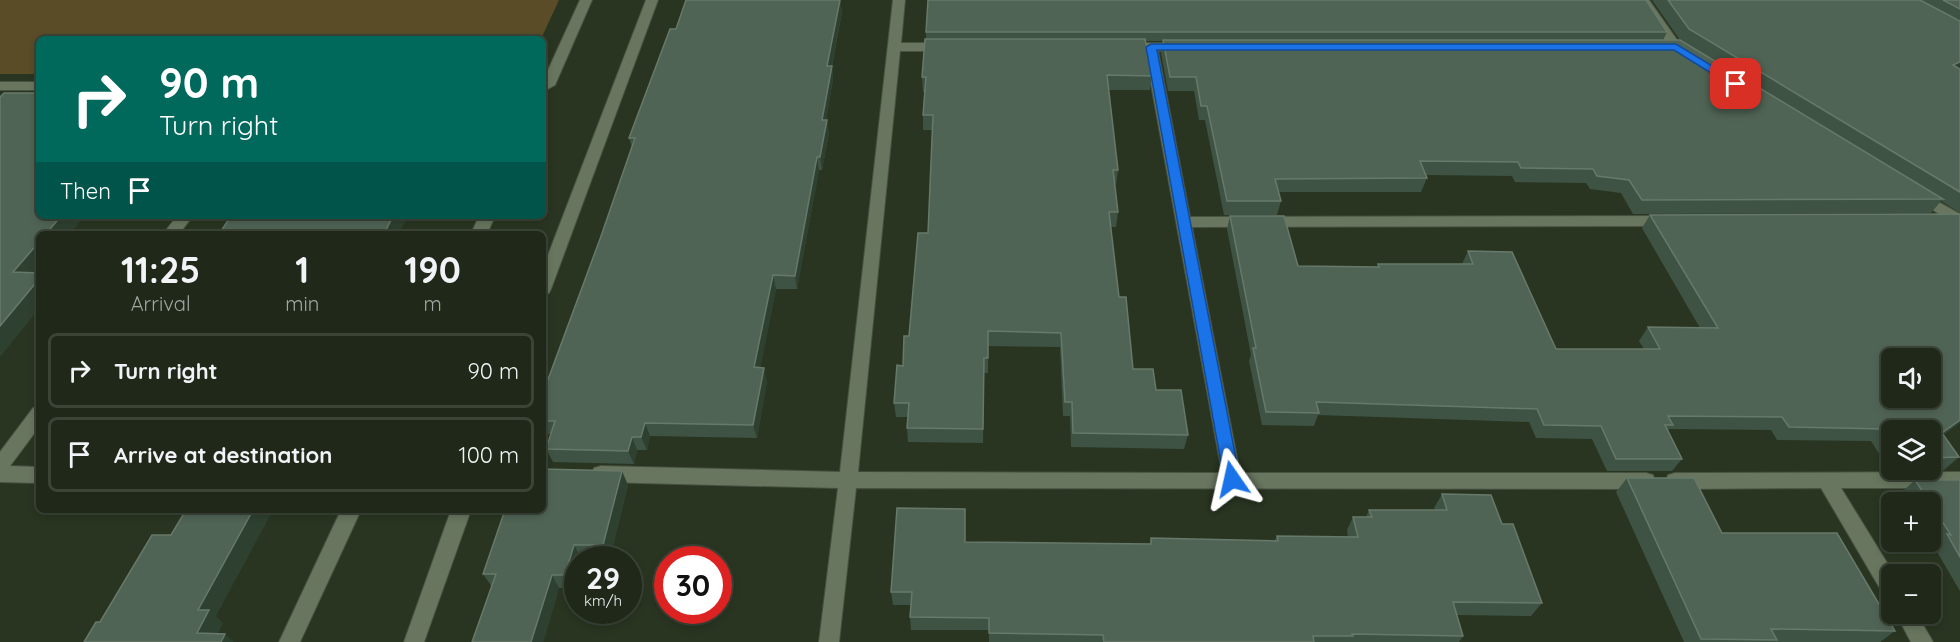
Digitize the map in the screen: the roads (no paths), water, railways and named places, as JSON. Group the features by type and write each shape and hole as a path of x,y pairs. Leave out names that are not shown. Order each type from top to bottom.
{"street":[{"path":"546,86 586,0"},
{"path":"546,281 652,0"},
{"path":"829,642 899,0"},
{"path":"1643,0 1681,50 1652,47"},
{"path":"894,46 964,47"},
{"path":"1116,47 1199,47"},
{"path":"1151,47 1232,479"},
{"path":"2,88 36,86"},
{"path":"1908,189 1959,220"},
{"path":"173,231 183,219"},
{"path":"1182,222 1683,220"},
{"path":"1922,220 1959,220"},
{"path":"0,466 36,417"},
{"path":"578,473 848,480 1827,482 1960,480"},
{"path":"0,474 36,475"},
{"path":"1827,482 1881,572"},
{"path":"289,642 350,513"},
{"path":"414,642 460,513"},
{"path":"1912,624 1923,642"}]}
